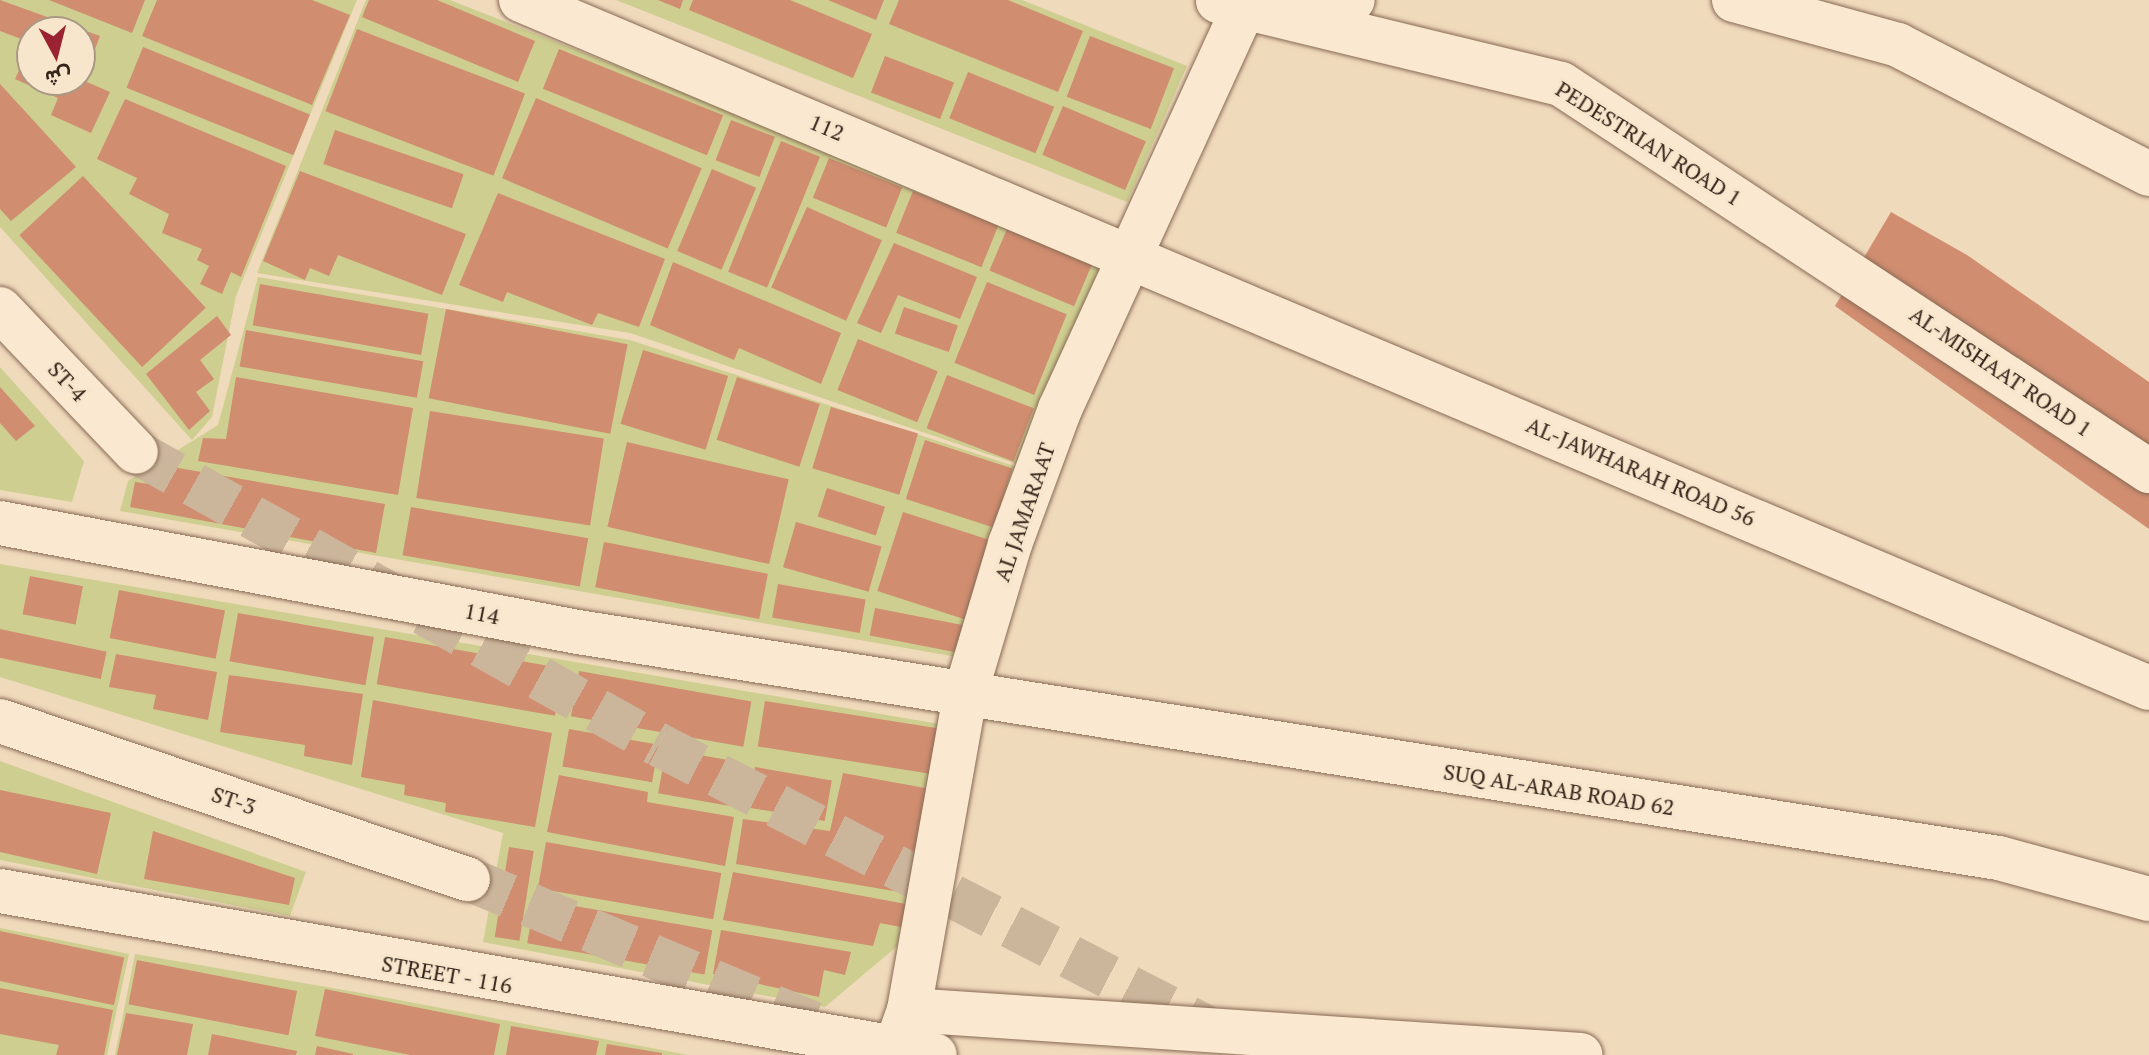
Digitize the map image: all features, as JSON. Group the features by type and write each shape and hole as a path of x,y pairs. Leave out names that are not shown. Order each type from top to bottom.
{"street":[{"name":"112","path":"521,0 1132,255"},
{"path":"1235,4 1353,0"},
{"path":"1734,0 1898,45 2149,174"},
{"name":"AL JAMARAAT","path":"908,1053 909,1010 965,695 1060,409 1132,255 1235,4"},
{"name":"PEDESTRIAN ROAD 1","path":"1235,4 1561,84 1853,271"},
{"name":"AL-JAWHARAH ROAD 56","path":"1132,255 2149,688"},
{"name":"AL-MISHAAT ROAD 1","path":"1853,271 2149,471"},
{"name":"ST-4","path":"0,309 136,452"},
{"name":"114","path":"0,523 578,632 965,695"},
{"name":"SUQ AL-ARAB ROAD 62","path":"965,695 1999,858 2149,899"},
{"name":"ST-3","path":"0,721 468,879"},
{"name":"STREET - 116","path":"0,891 908,1053"},
{"path":"909,1010 1580,1055"}],"green space":[{"path":"0,0 357,0 236,296 212,417 192,440 0,227"},
{"path":"366,0 450,0 1104,258 1017,464 630,333 257,273"},
{"path":"616,0 1022,0 1187,66 1127,202"},
{"path":"258,277 630,340 1017,467 963,658 120,511 128,481 218,425"},
{"path":"0,367 84,461 72,502 0,490"},
{"path":"0,564 951,726 908,937 825,1007 483,942 503,833 0,677"},
{"path":"0,761 306,872 290,916 0,860"},
{"path":"0,928 129,954 107,1055 0,1055"},
{"path":"135,954 367,994 688,1055 115,1055"}],"building":[{"path":"0,0 44,16 16,16 16,37 0,31"},
{"path":"49,0 145,0 132,33 96,19 96,16"},
{"path":"157,0 312,0 350,15 312,105 142,36"},
{"path":"369,0 437,0 535,41 518,82 362,17"},
{"path":"658,0 683,0 680,9"},
{"path":"693,0 790,0 872,34 853,78 689,10"},
{"path":"828,0 884,0 876,20"},
{"path":"899,0 1008,0 1083,31 1058,92 889,24"},
{"path":"357,29 525,94 494,176 325,111"},
{"path":"1090,36 1174,68 1151,129 1067,97"},
{"path":"143,47 310,114 293,155 127,88"},
{"path":"559,49 723,115 707,155 543,89"},
{"path":"885,56 954,83 940,119 871,92"},
{"path":"968,72 1054,107 1035,153 949,118"},
{"path":"0,84 76,167 11,221 0,209"},
{"path":"96,86 110,92 91,133 51,115 58,98 53,96 96,96"},
{"path":"536,98 702,168 668,248 502,178"},
{"path":"125,99 286,166 241,277 231,272 222,294 200,284 209,266 197,260 202,249 162,233 169,214 129,194 137,178 97,159"},
{"path":"1063,106 1146,141 1125,190 1042,155"},
{"path":"731,120 775,137 759,177 716,160"},
{"path":"335,130 464,174 452,208 323,164"},
{"path":"781,141 820,157 767,287 728,272"},
{"path":"829,158 902,188 886,227 813,198"},
{"path":"712,169 756,188 721,270 677,251"},
{"path":"300,171 466,234 442,295 338,255 329,276 310,268 305,280 263,261"},
{"path":"83,176 206,308 142,367 19,235"},
{"path":"913,191 998,225 981,267 896,233"},
{"path":"498,193 665,259 639,327 598,313 592,325 507,292 503,302 459,285"},
{"path":"807,207 882,240 846,321 771,287"},
{"path":"1891,212 1967,255 2149,382 2149,529 1835,306"},
{"path":"1007,229 1092,265 1074,306 989,270"},
{"path":"894,243 977,277 960,319 898,295 881,333 857,323"},
{"path":"673,262 841,333 821,384 739,348 734,360 650,325"},
{"path":"987,282 1067,314 1034,395 954,363"},
{"path":"260,284 428,314 421,355 253,325"},
{"path":"904,307 958,326 949,352 895,333"},
{"path":"446,309 628,344 610,434 429,398"},
{"path":"217,316 231,335 200,360 214,379 196,392 210,411 189,430 146,374"},
{"path":"246,330 423,361 417,398 240,366"},
{"path":"858,339 938,371 917,422 837,390"},
{"path":"643,350 728,376 706,450 620,424"},
{"path":"947,375 1034,408 1013,462 927,428"},
{"path":"236,377 413,408 398,495 198,461 203,438 226,439"},
{"path":"737,377 820,404 799,467 717,440"},
{"path":"0,387 35,426 16,441 0,423"},
{"path":"831,407 918,434 899,495 812,468"},
{"path":"430,411 604,439 590,525 416,498"},
{"path":"925,440 1012,468 993,527 906,499"},
{"path":"627,442 789,479 769,564 607,527"},
{"path":"161,465 385,504 376,553 130,507 135,482 157,485"},
{"path":"827,488 885,507 876,535 818,517"},
{"path":"411,507 588,538 580,587 402,555"},
{"path":"903,512 993,541 968,620 877,591"},
{"path":"796,522 882,547 869,592 783,567"},
{"path":"604,542 768,574 759,619 595,587"},
{"path":"30,576 83,586 76,625 23,614"},
{"path":"778,584 866,599 860,633 772,617"},
{"path":"119,590 225,611 216,659 110,638"},
{"path":"875,608 966,626 961,653 870,635"},
{"path":"238,613 374,637 365,685 229,661"},
{"path":"0,629 107,652 101,679 0,658"},
{"path":"385,637 563,668 555,716 377,684"},
{"path":"116,654 217,672 208,720 153,709 156,695 109,687"},
{"path":"579,671 751,701 743,747 571,716"},
{"path":"229,675 363,694 352,765 304,756 305,745 220,732"},
{"path":"373,700 552,733 535,827 445,812 446,803 404,795 405,785 361,777"},
{"path":"765,701 944,729 937,775 758,746"},
{"path":"569,729 659,745 652,782 562,766"},
{"path":"666,749 738,762 730,806 658,793"},
{"path":"755,767 832,781 825,821 748,807"},
{"path":"843,773 936,790 911,894 736,864 743,819 830,831"},
{"path":"559,775 648,792 647,802 734,817 725,866 547,832"},
{"path":"0,790 111,813 97,874 0,852"},
{"path":"153,831 295,878 289,905 144,879"},
{"path":"546,842 721,873 713,919 538,888"},
{"path":"509,847 534,851 519,941 495,937"},
{"path":"733,872 906,904 901,927 880,923 873,946 723,920"},
{"path":"535,899 712,930 704,975 527,943"},
{"path":"721,930 851,952 845,975 824,970 819,997 713,974"},
{"path":"0,931 124,957 114,1005 0,981"},
{"path":"137,960 297,991 288,1035 128,1004"},
{"path":"0,988 113,1010 104,1055 56,1055 59,1045 0,1034"},
{"path":"325,989 500,1024 494,1055 410,1055 315,1036"},
{"path":"126,1013 193,1024 187,1055 117,1055"},
{"path":"511,1026 599,1041 596,1055 506,1055"},
{"path":"212,1034 297,1051 296,1055 208,1055"},
{"path":"607,1044 662,1053 662,1055 605,1055"},
{"path":"317,1046 353,1054 353,1055 315,1055"}],"tunnel":[{"path":"136,452 659,745 1216,1032"},
{"path":"468,879 820,1026"}]}
